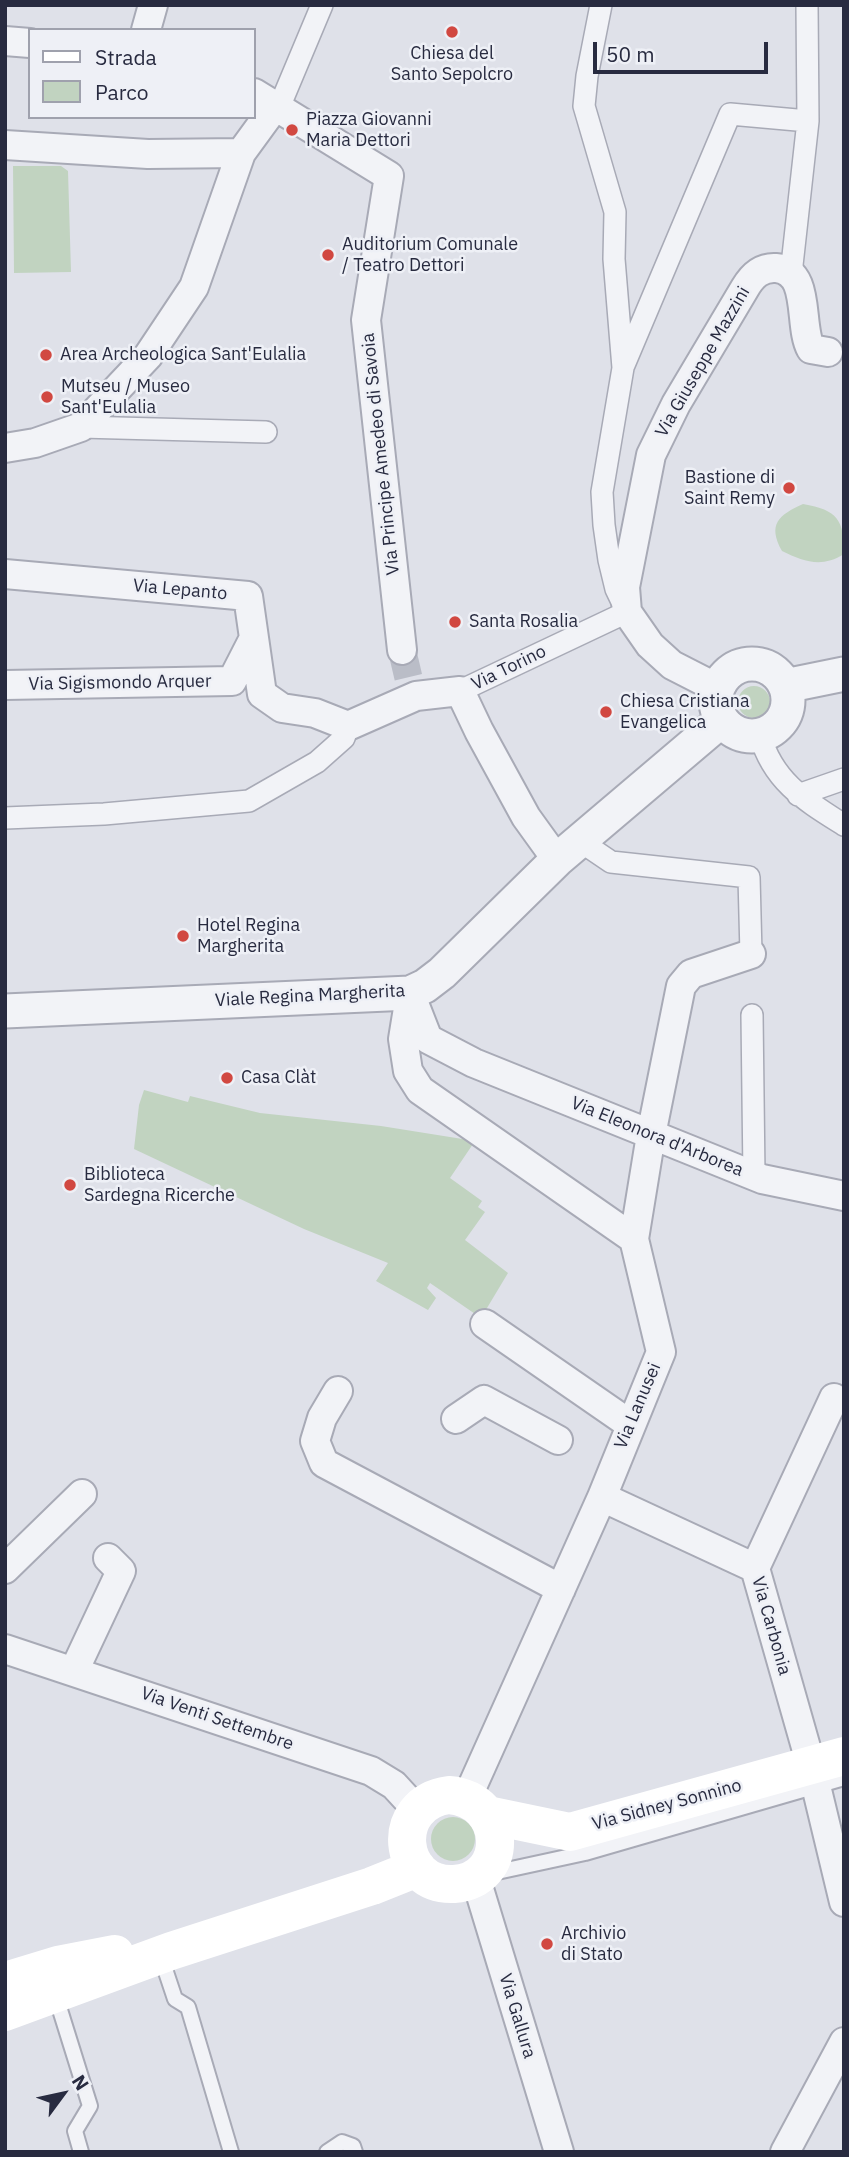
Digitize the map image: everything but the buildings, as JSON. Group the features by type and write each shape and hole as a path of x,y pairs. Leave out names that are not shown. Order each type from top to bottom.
{"main road":[{"name":"Via Sidney Sonnino","path":"478,1807 570,1832 828,1771"},
{"path":"440,1796 478,1807 495,1831 494,1848 478,1877 445,1883 429,1878 417,1868 408,1852 407,1833 417,1810 440,1796"},
{"path":"5,2012 171,1951 372,1886 417,1868"},
{"path":"5,1981 108,1954 171,1951"}],"street":[{"path":"147,28 153,5"},
{"path":"81,427 148,356 194,287 242,153 265,99 283,98 322,5"},
{"path":"601,5 584,106 615,212 614,259 623,368"},
{"path":"807,5 808,121 791,274 800,287 806,340 811,349 828,352"},
{"path":"5,41 28,43"},
{"name":"Via Principe Amedeo di Savoia","path":"265,99 389,176 366,320 402,650"},
{"path":"717,688 672,665 650,645 627,612 616,589 609,560 602,492 623,368 730,114 808,121"},
{"path":"5,145 148,154 242,153"},
{"name":"Via Giuseppe Mazzini","path":"627,612 625,587 628,566 651,455 676,404 750,280 758,272 767,269 784,270 791,274"},
{"path":"5,448 35,443 81,427 266,432"},
{"name":"Via Lepanto","path":"5,574 248,597 262,694 282,708 315,713 348,726"},
{"name":"Via Torino","path":"348,726 412,688 460,691 627,612"},
{"name":"Via Sigismondo Arquer","path":"5,685 232,681 253,640"},
{"path":"748,664 770,669 785,686 788,701 784,715 771,730 760,735 744,735 722,720 716,703 717,688 725,674 732,669 748,664"},
{"path":"785,686 844,674"},
{"path":"460,691 526,817 569,850 611,862 749,877 751,954"},
{"name":"Viale Regina Margherita","path":"5,1011 410,993 442,973 569,850 722,720"},
{"path":"5,818 104,814 249,800 317,762 344,738 348,726"},
{"path":"760,735 763,747 773,763 798,795 844,825"},
{"path":"798,795 844,779"},
{"name":"Via Lanusei","path":"478,1807 561,1589 661,1352 634,1239 651,1135 681,986 691,974 751,954"},
{"path":"410,993 403,1039 408,1072 420,1090 634,1239"},
{"name":"Via Eleonora d'Arborea","path":"410,993 428,1039 474,1063 754,1176 844,1196"},
{"path":"752,1015 754,1176"},
{"path":"485,1325 631,1425"},
{"path":"338,1391 322,1418 315,1441 324,1462 561,1589"},
{"path":"755,1569 834,1398"},
{"path":"456,1419 484,1400 558,1440"},
{"path":"5,1569 82,1494"},
{"name":"Via Carbonia","path":"602,1497 755,1569 828,1771 844,1902"},
{"path":"74,1671 121,1571 108,1558"},
{"name":"Via Venti Settembre","path":"5,1649 371,1771 394,1785 417,1810"},
{"name":"Via Gallura","path":"478,1877 559,2152"},
{"path":"785,2152 844,2042"}],"lane":[{"path":"478,1877 585,1853 828,1771"},
{"path":"171,1951 165,1969 175,1999 188,2007 231,2152"},
{"path":"55,1995 90,2106 75,2131 80,2152"},
{"path":"327,2152 342,2143 353,2147 355,2152"}],"green space":[{"path":"13,166 61,166 68,171 71,272 14,273"},
{"path":"803,504 815,506 837,518 843,533 844,554 828,561 813,562 782,551 776,534 778,522 787,512"},
{"path":"754,686 765,691 770,702 765,713 754,718 743,713 738,702 743,691"},
{"path":"144,1090 188,1102 190,1096 260,1113 381,1126 475,1141 450,1178 482,1201 478,1207 485,1212 465,1240 508,1273 481,1318 430,1283 427,1288 436,1298 428,1310 376,1281 388,1263 304,1229 134,1149 139,1105"},
{"path":"453,1817 468,1824 475,1839 468,1854 453,1861 438,1854 431,1839 438,1824"}],"tunnel":[{"path":"402,650 409,680"}],"place":[{"name":"Chiesa del Santo Sepolcro","path":"452,32"},
{"name":"Piazza Giovanni Maria Dettori","path":"292,130"},
{"name":"Auditorium Comunale / Teatro Dettori","path":"328,255"},
{"name":"Area Archeologica Sant'Eulalia","path":"46,355"},
{"name":"Mutseu / Museo Sant'Eulalia","path":"47,397"},
{"name":"Bastione di Saint Remy","path":"789,488"},
{"name":"Santa Rosalia","path":"455,622"},
{"name":"Chiesa Cristiana Evangelica","path":"606,712"},
{"name":"Hotel Regina Margherita","path":"183,936"},
{"name":"Casa Clàt","path":"227,1078"},
{"name":"Biblioteca Sardegna Ricerche","path":"70,1185"},
{"name":"Archivio di Stato","path":"547,1944"}]}
